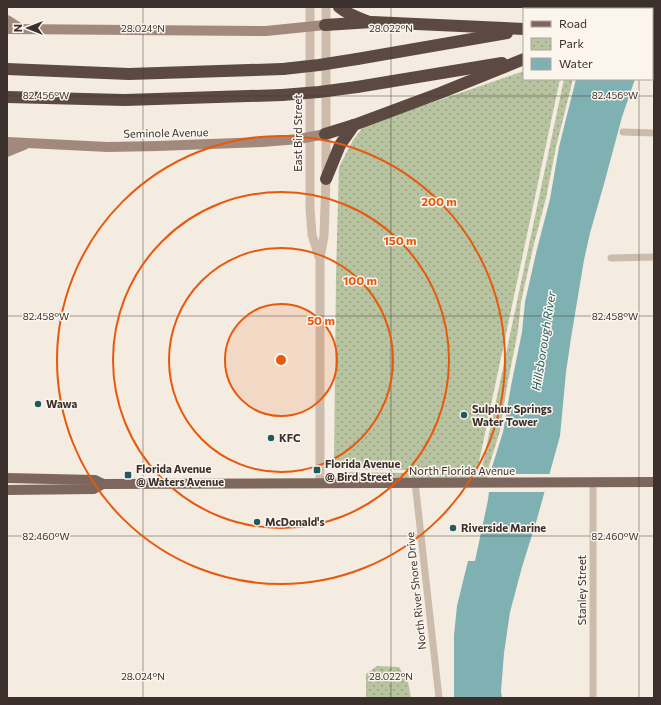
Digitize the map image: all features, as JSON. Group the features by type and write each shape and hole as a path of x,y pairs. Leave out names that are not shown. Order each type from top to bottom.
{"highway":[{"path":"339,7 345,12 372,22"},
{"path":"326,25 372,22 523,30"},
{"path":"11,70 129,74 283,69 358,59 523,30"},
{"path":"325,134 354,125 440,93 523,59"},
{"path":"11,98 124,100 282,95 319,92 523,59"},
{"path":"326,179 340,145 354,125"}],"main road":[{"path":"7,20 21,29"},
{"path":"7,29 266,31 326,25"},
{"name":"Seminole Avenue","path":"7,142 108,146 158,146 262,142 325,134"},
{"path":"7,152 28,143"},
{"name":"North Florida Avenue","path":"7,478 95,480 103,484 654,482"},
{"name":"North Florida Avenue","path":"7,490 94,489 103,484"}],"street":[{"name":"East Bird Street","path":"310,7 310,208 312,235 320,258"},
{"name":"East Bird Street","path":"320,484 320,258 324,236 326,179 326,7"},
{"path":"623,132 654,133"},
{"path":"611,258 654,258"},
{"name":"North River Shore Drive","path":"415,482 439,698"},
{"name":"Stanley Street","path":"593,482 593,698"}],"green space":[{"path":"523,71 523,80 560,80 477,471 334,469 336,275 339,167 353,140 364,126"},
{"path":"564,80 573,80 521,302 518,331 500,431 489,466 487,479 338,479 338,472 477,474 481,472"},
{"path":"377,666 399,667 408,682 411,698 366,698 366,674"}],"water":[{"name":"Hillsborough River","path":"576,80 635,80 622,117 584,260 566,372 560,436 510,612 504,653 501,691 502,698 454,698 454,635 457,606 468,561 475,561 488,500 492,467 503,432 522,332 525,302 550,199 559,147"}],"pier":[{"path":"582,7 642,7 642,8"},
{"path":"489,474 551,474 551,478 547,492 487,492"}],"place":[{"name":"Wawa","path":"38,404"},
{"name":"Sulphur Springs Water Tower","path":"464,415"},
{"name":"KFC","path":"271,438"},
{"name":"Florida Avenue @ Bird Street","path":"317,470"},
{"name":"Florida Avenue @ Waters Avenue","path":"128,475"},
{"name":"McDonald's","path":"257,522"},
{"name":"Riverside Marine","path":"453,528"}]}
